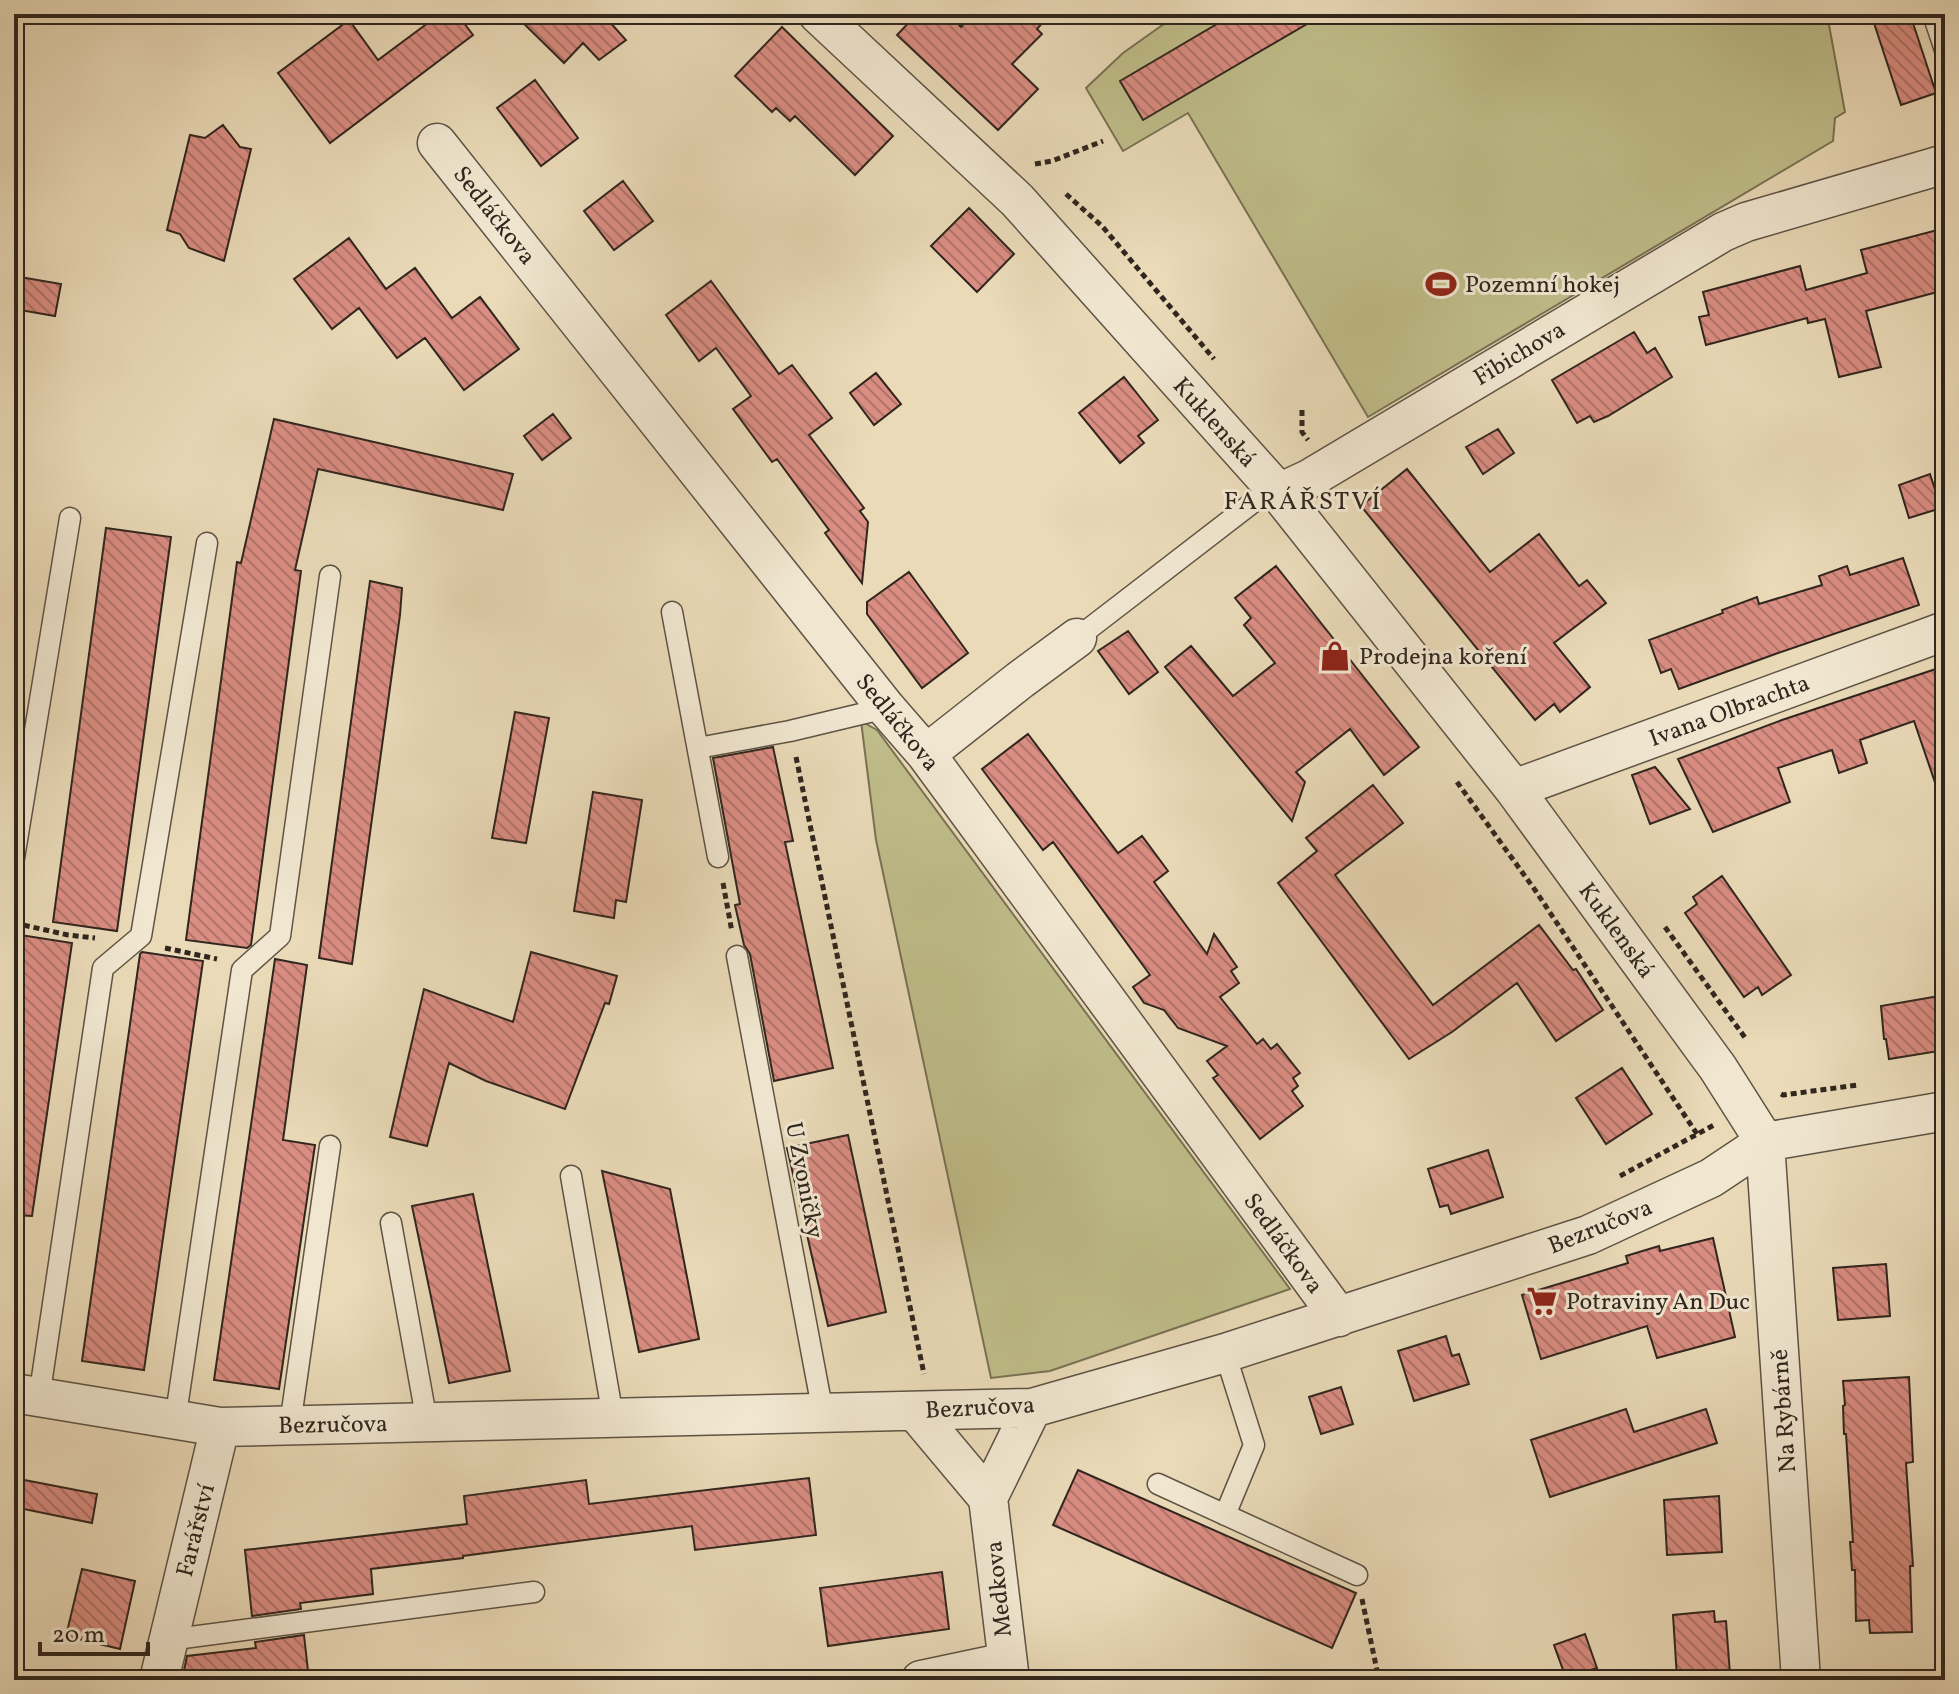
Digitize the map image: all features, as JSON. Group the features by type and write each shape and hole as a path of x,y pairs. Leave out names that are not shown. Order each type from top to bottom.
{"street":[{"name":"Kuklenská","path":"818,14 1017,200 1276,490 1514,789 1718,1068 1765,1142"},
{"name":"Sedláčkova","path":"437,143 886,708 926,754 1339,1317"},
{"name":"Fibichova","path":"1276,490 1309,479 1723,232 1746,222 1945,164"},
{"name":"Ivana Olbrachta","path":"1514,789 1945,631"},
{"name":"Fibichova","path":"926,754 1077,638"},
{"name":"Bezručova","path":"27,1396 220,1427 1032,1408 1225,1353 1588,1235 1711,1178 1765,1142 1945,1111"},
{"name":"Na Rybárně","path":"1765,1142 1801,1680"},
{"path":"924,1410 988,1498 1032,1408"},
{"name":"Farářství","path":"159,1680 220,1427"},
{"name":"Medkova","path":"988,1498 1008,1671"},
{"path":"921,1680 1008,1671"}],"lane":[{"path":"1933,14 1945,50"},
{"name":"Fibichova","path":"1077,638 1276,490"},
{"path":"14,858 70,518"},
{"path":"27,1396 103,968 141,936 207,543"},
{"path":"175,1421 242,970 280,936 330,576"},
{"path":"672,612 718,857"},
{"path":"698,748 790,731 886,708"},
{"name":"U Zvoničky","path":"737,956 823,1413"},
{"path":"290,1425 330,1146"},
{"path":"571,1176 613,1417"},
{"path":"391,1223 427,1422"},
{"path":"1225,1353 1254,1445 1225,1515"},
{"path":"1158,1484 1357,1575"},
{"path":"168,1640 534,1592"}],"path":[{"path":"1040,172 1032,165 1052,161 1103,141"},
{"path":"1056,186 1102,226 1221,367"},
{"path":"1302,410 1302,432 1309,442"},
{"path":"790,731 924,1410"},
{"path":"1449,771 1535,890 1697,1134"},
{"path":"718,857 737,956"},
{"path":"1661,922 1749,1044"},
{"path":"1615,1179 1776,1092 1783,1095 1872,1083"},
{"path":"1357,1575 1379,1680"}],"shaded area":[{"name":"Pozemní hokej","path":"1178,14 1827,14 1845,112 1835,118 1833,141 1368,417 1188,113 1123,151 1086,88 1123,53"},
{"path":"861,721 877,730 1290,1289 1050,1371 991,1378 876,840"}],"building":[{"path":"440,14 457,14 473,35 330,143 278,73 349,20 378,60"},
{"path":"514,14 612,14 607,19 626,40 599,60 583,43 564,63"},
{"path":"917,14 948,14 961,27 973,14 1050,14 1037,29 1042,34 1012,64 1038,89 998,130 897,35"},
{"path":"1234,14 1324,14 1143,120 1120,81"},
{"path":"1871,14 1910,14 1936,93 1901,105"},
{"path":"782,27 893,136 855,175 795,116 790,121 776,108 772,112 735,76"},
{"path":"535,80 578,138 541,166 497,108"},
{"path":"223,125 240,147 251,149 224,261 189,248 180,234 167,230 190,135 205,138"},
{"path":"623,181 653,221 614,250 584,211"},
{"path":"969,208 1014,254 977,292 931,246"},
{"path":"1945,228 1945,290 1866,311 1881,367 1839,377 1825,319 1808,323 1807,318 1706,345 1699,317 1709,315 1703,292 1800,266 1806,290 1867,273 1861,250"},
{"path":"349,238 386,289 415,268 452,318 480,297 519,349 464,390 425,338 397,358 359,308 332,329 294,279"},
{"path":"14,276 61,284 55,316 14,309"},
{"path":"711,281 779,374 792,365 832,418 809,435 864,508 860,511 868,522 862,583 825,533 829,530 777,459 772,462 733,409 751,396 716,348 699,361 666,315"},
{"path":"1634,332 1647,353 1655,348 1672,377 1608,416 1594,422 1590,416 1577,423 1552,380"},
{"path":"876,373 901,404 874,425 850,393"},
{"path":"1124,377 1158,420 1138,436 1144,443 1120,463 1079,413"},
{"path":"553,414 571,438 542,460 524,436"},
{"path":"274,419 513,474 503,510 318,469 295,570 301,571 251,945 247,948 186,940 237,562 241,563"},
{"path":"1498,429 1514,453 1483,474 1466,447"},
{"path":"1407,469 1490,572 1539,534 1579,586 1587,580 1606,603 1554,643 1590,687 1560,712 1554,704 1535,720 1361,506"},
{"path":"1930,474 1941,508 1909,518 1899,485"},
{"path":"106,528 171,537 117,931 53,922"},
{"path":"1903,558 1919,605 1679,689 1671,669 1661,673 1649,640 1757,597 1759,604 1822,585 1819,576 1847,566 1850,575"},
{"path":"1276,566 1419,747 1384,775 1350,729 1296,772 1305,782 1292,821 1165,667 1191,646 1233,696 1275,663 1244,625 1251,618 1235,598"},
{"path":"909,572 968,653 922,688 867,614 867,602"},
{"path":"370,581 402,588 352,964 319,958"},
{"path":"1128,631 1158,672 1129,694 1098,651"},
{"path":"1945,666 1945,796 1940,797 1914,721 1860,740 1867,763 1839,773 1832,750 1778,768 1790,802 1713,832 1678,759 1782,720"},
{"path":"515,712 549,718 526,843 492,838"},
{"path":"1028,734 1118,853 1142,836 1168,871 1154,882 1207,954 1214,934 1237,967 1231,971 1239,983 1220,997 1257,1044 1263,1039 1271,1049 1277,1044 1300,1073 1293,1078 1298,1086 1292,1091 1303,1106 1260,1139 1213,1078 1218,1075 1207,1061 1227,1046 1178,1028 1164,1010 1144,1003 1133,987 1150,975 1053,842 1043,850 982,769"},
{"path":"773,747 793,841 785,842 833,1068 774,1081 750,954 744,945 735,905 740,904 713,758"},
{"path":"1655,767 1690,809 1650,824 1632,775"},
{"path":"1373,785 1403,823 1335,875 1433,1005 1539,925 1573,970 1576,969 1603,1010 1556,1041 1517,983 1452,1032 1409,1059 1278,883 1317,851 1306,838"},
{"path":"593,792 642,800 626,902 616,900 614,918 574,911"},
{"path":"1722,876 1791,975 1762,995 1758,987 1744,997 1685,913 1697,904 1693,897"},
{"path":"14,934 72,943 32,1216 14,1215"},
{"path":"142,952 203,961 144,1370 82,1361"},
{"path":"531,952 617,976 609,1004 605,1003 565,1109 486,1081 449,1063 427,1146 390,1137 424,989 513,1022"},
{"path":"275,959 307,965 283,1140 315,1145 279,1389 214,1380"},
{"path":"1945,995 1945,1050 1889,1059 1881,1006"},
{"path":"1622,1068 1652,1114 1606,1144 1576,1098"},
{"path":"848,1135 886,1312 828,1326 787,1148"},
{"path":"1488,1150 1503,1197 1451,1214 1448,1205 1440,1207 1428,1169"},
{"path":"602,1171 670,1189 699,1339 639,1352"},
{"path":"473,1194 510,1371 449,1383 412,1206"},
{"path":"1713,1238 1735,1337 1657,1358 1647,1326 1541,1359 1522,1295 1628,1263 1626,1256 1659,1246 1660,1251"},
{"path":"1886,1264 1890,1316 1838,1320 1833,1268"},
{"path":"1446,1336 1452,1356 1459,1354 1469,1384 1414,1401 1398,1351"},
{"path":"1909,1377 1913,1462 1906,1463 1913,1566 1910,1566 1912,1632 1870,1633 1869,1620 1856,1621 1843,1381"},
{"path":"1341,1387 1353,1424 1321,1434 1309,1397"},
{"path":"1626,1409 1634,1432 1706,1409 1717,1443 1550,1497 1531,1440"},
{"path":"1078,1470 1356,1593 1332,1648 1053,1525"},
{"path":"14,1478 97,1494 92,1523 14,1507"},
{"path":"809,1478 816,1535 695,1550 692,1526 371,1569 373,1594 300,1603 301,1609 252,1616 245,1550 467,1524 464,1496 586,1480 589,1504"},
{"path":"1719,1496 1722,1552 1667,1555 1664,1500"},
{"path":"82,1569 135,1581 120,1649 66,1636"},
{"path":"942,1572 949,1629 828,1646 820,1588"},
{"path":"1714,1611 1715,1622 1726,1621 1730,1674 1677,1678 1673,1615"},
{"path":"1585,1634 1597,1668 1566,1678 1554,1645"},
{"path":"304,1635 309,1680 182,1680 187,1656 256,1648 255,1642"}],"place":[{"name":"Pozemní hokej","path":"1441,284"},
{"name":"Prodejna koření","path":"1335,656"},
{"name":"Potraviny An Duc","path":"1542,1301"}],"district":[{"name":"FARÁŘSTVÍ","path":"1303,500"}]}
